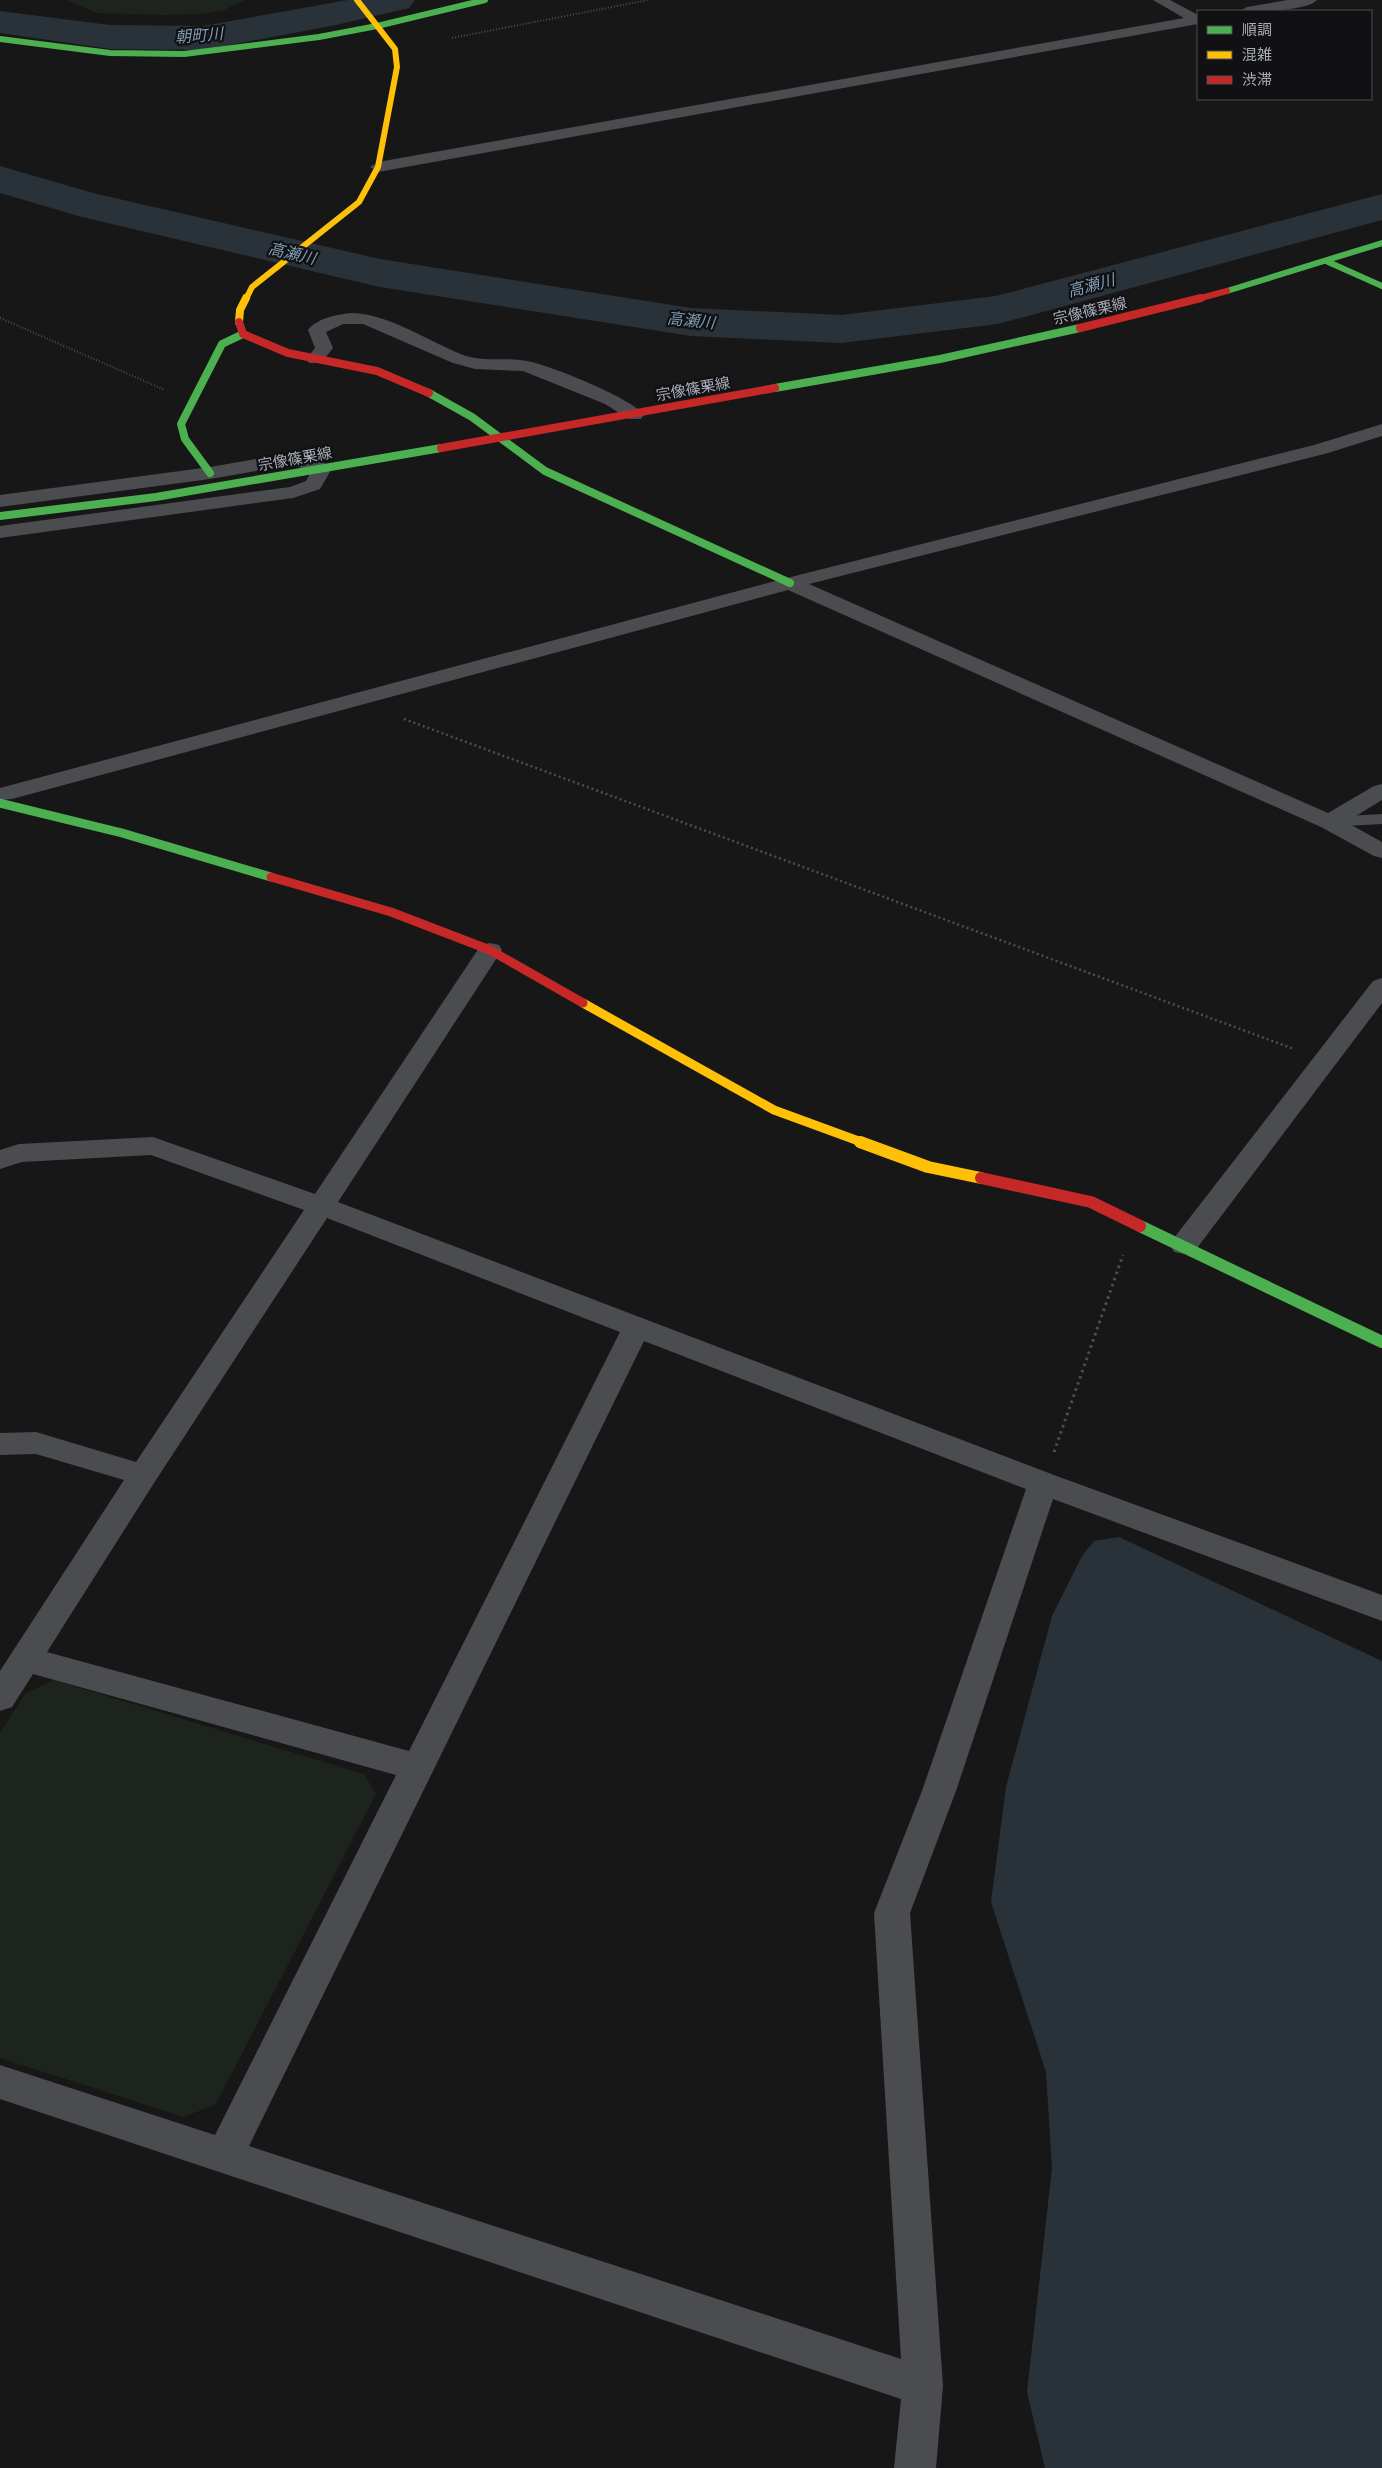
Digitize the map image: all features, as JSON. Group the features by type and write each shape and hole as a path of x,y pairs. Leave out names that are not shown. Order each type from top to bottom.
{"street":[{"path":"358,0 374,24 395,49 397,67 378,167 359,202 314,239 268,272 252,287 240,310 239,324 243,334 261,345 295,355 371,369 432,394 472,417 546,471 790,583 1329,822 1382,851"},
{"path":"0,39 110,53 184,54 318,37 485,0"},
{"path":"1160,0 1197,19"},
{"path":"1253,10 1310,0"},
{"path":"378,167 1197,20"},
{"name":"宗像篠栗線","path":"0,516 156,497 322,470 940,359 1064,333 1161,309 1382,243"},
{"path":"1326,260 1382,286"},
{"path":"315,358 324,348 317,330 331,322 350,316 366,320 475,364 525,366 546,373 611,400 634,415"},
{"path":"210,473 185,439 181,424 222,344 243,334"},
{"path":"5,801 354,700 790,583 1321,449 1382,430"},
{"path":"0,501 210,473 278,461 302,461 322,470 313,486 293,492 0,532"},
{"path":"1329,822 1382,791"},
{"path":"5,801 122,833 391,912 490,950 774,1110 928,1167 1091,1202 1135,1221 1382,1342"},
{"path":"0,1698 143,1475 490,950"},
{"path":"1184,1245 1382,986"},
{"path":"0,1160 19,1153 153,1146 322,1206 1043,1483 1382,1608"},
{"path":"224,2157 416,1767 637,1326"},
{"path":"0,1444 36,1443 143,1475"},
{"path":"915,2468 923,2386 892,1913 939,1791 1043,1483"},
{"path":"26,1659 416,1767"},
{"path":"0,2082 923,2386"}],"lane":[{"path":"1329,822 1382,819"}],"path":[{"path":"395,49 648,0"},
{"path":"0,318 193,403"},
{"path":"354,700 1325,1060"},
{"path":"1043,1483 1135,1221"}],"shaded area":[{"path":"67,0 245,0 224,10 203,14 161,15 97,13"},
{"path":"1119,1537 1382,1661 1382,2468 1045,2468 1027,2392 1052,2168 1046,2072 991,1902 1006,1787 1052,1616 1082,1556 1094,1541"},
{"path":"54,1680 364,1774 376,1794 216,2104 184,2117 0,2058 0,1732 26,1693"}],"waterway":[{"name":"朝町川","path":"0,22 110,37 203,38 336,14 396,0"},
{"name":"高瀬川","path":"0,179 82,204 380,273 691,322 841,329 998,310 1382,207"}],"traffic: fast":[{"path":"0,39 110,53 184,54 319,37 377,26 485,0"},
{"path":"1227,291 1382,243"},
{"path":"1326,261 1382,286"},
{"path":"775,388 940,359 1080,328"},
{"path":"210,473 185,439 181,424 222,344 243,334"},
{"path":"429,393 472,417 545,471 790,583"},
{"path":"0,516 156,497 441,448"},
{"path":"0,803 122,833 271,877"},
{"path":"1140,1226 1382,1342"}],"traffic: slow":[{"path":"239,322 240,310 252,287 359,202 378,167 397,67 395,49 357,0"},
{"path":"583,1003 774,1110 928,1167 981,1178"}],"traffic: jam":[{"path":"1080,328 1152,312 1227,291"},
{"path":"239,322 243,334 273,348 288,353 377,371 429,393"},
{"path":"441,448 775,388"},
{"path":"271,877 391,912 490,950 583,1003"},
{"path":"981,1178 1091,1202 1140,1226"}]}
